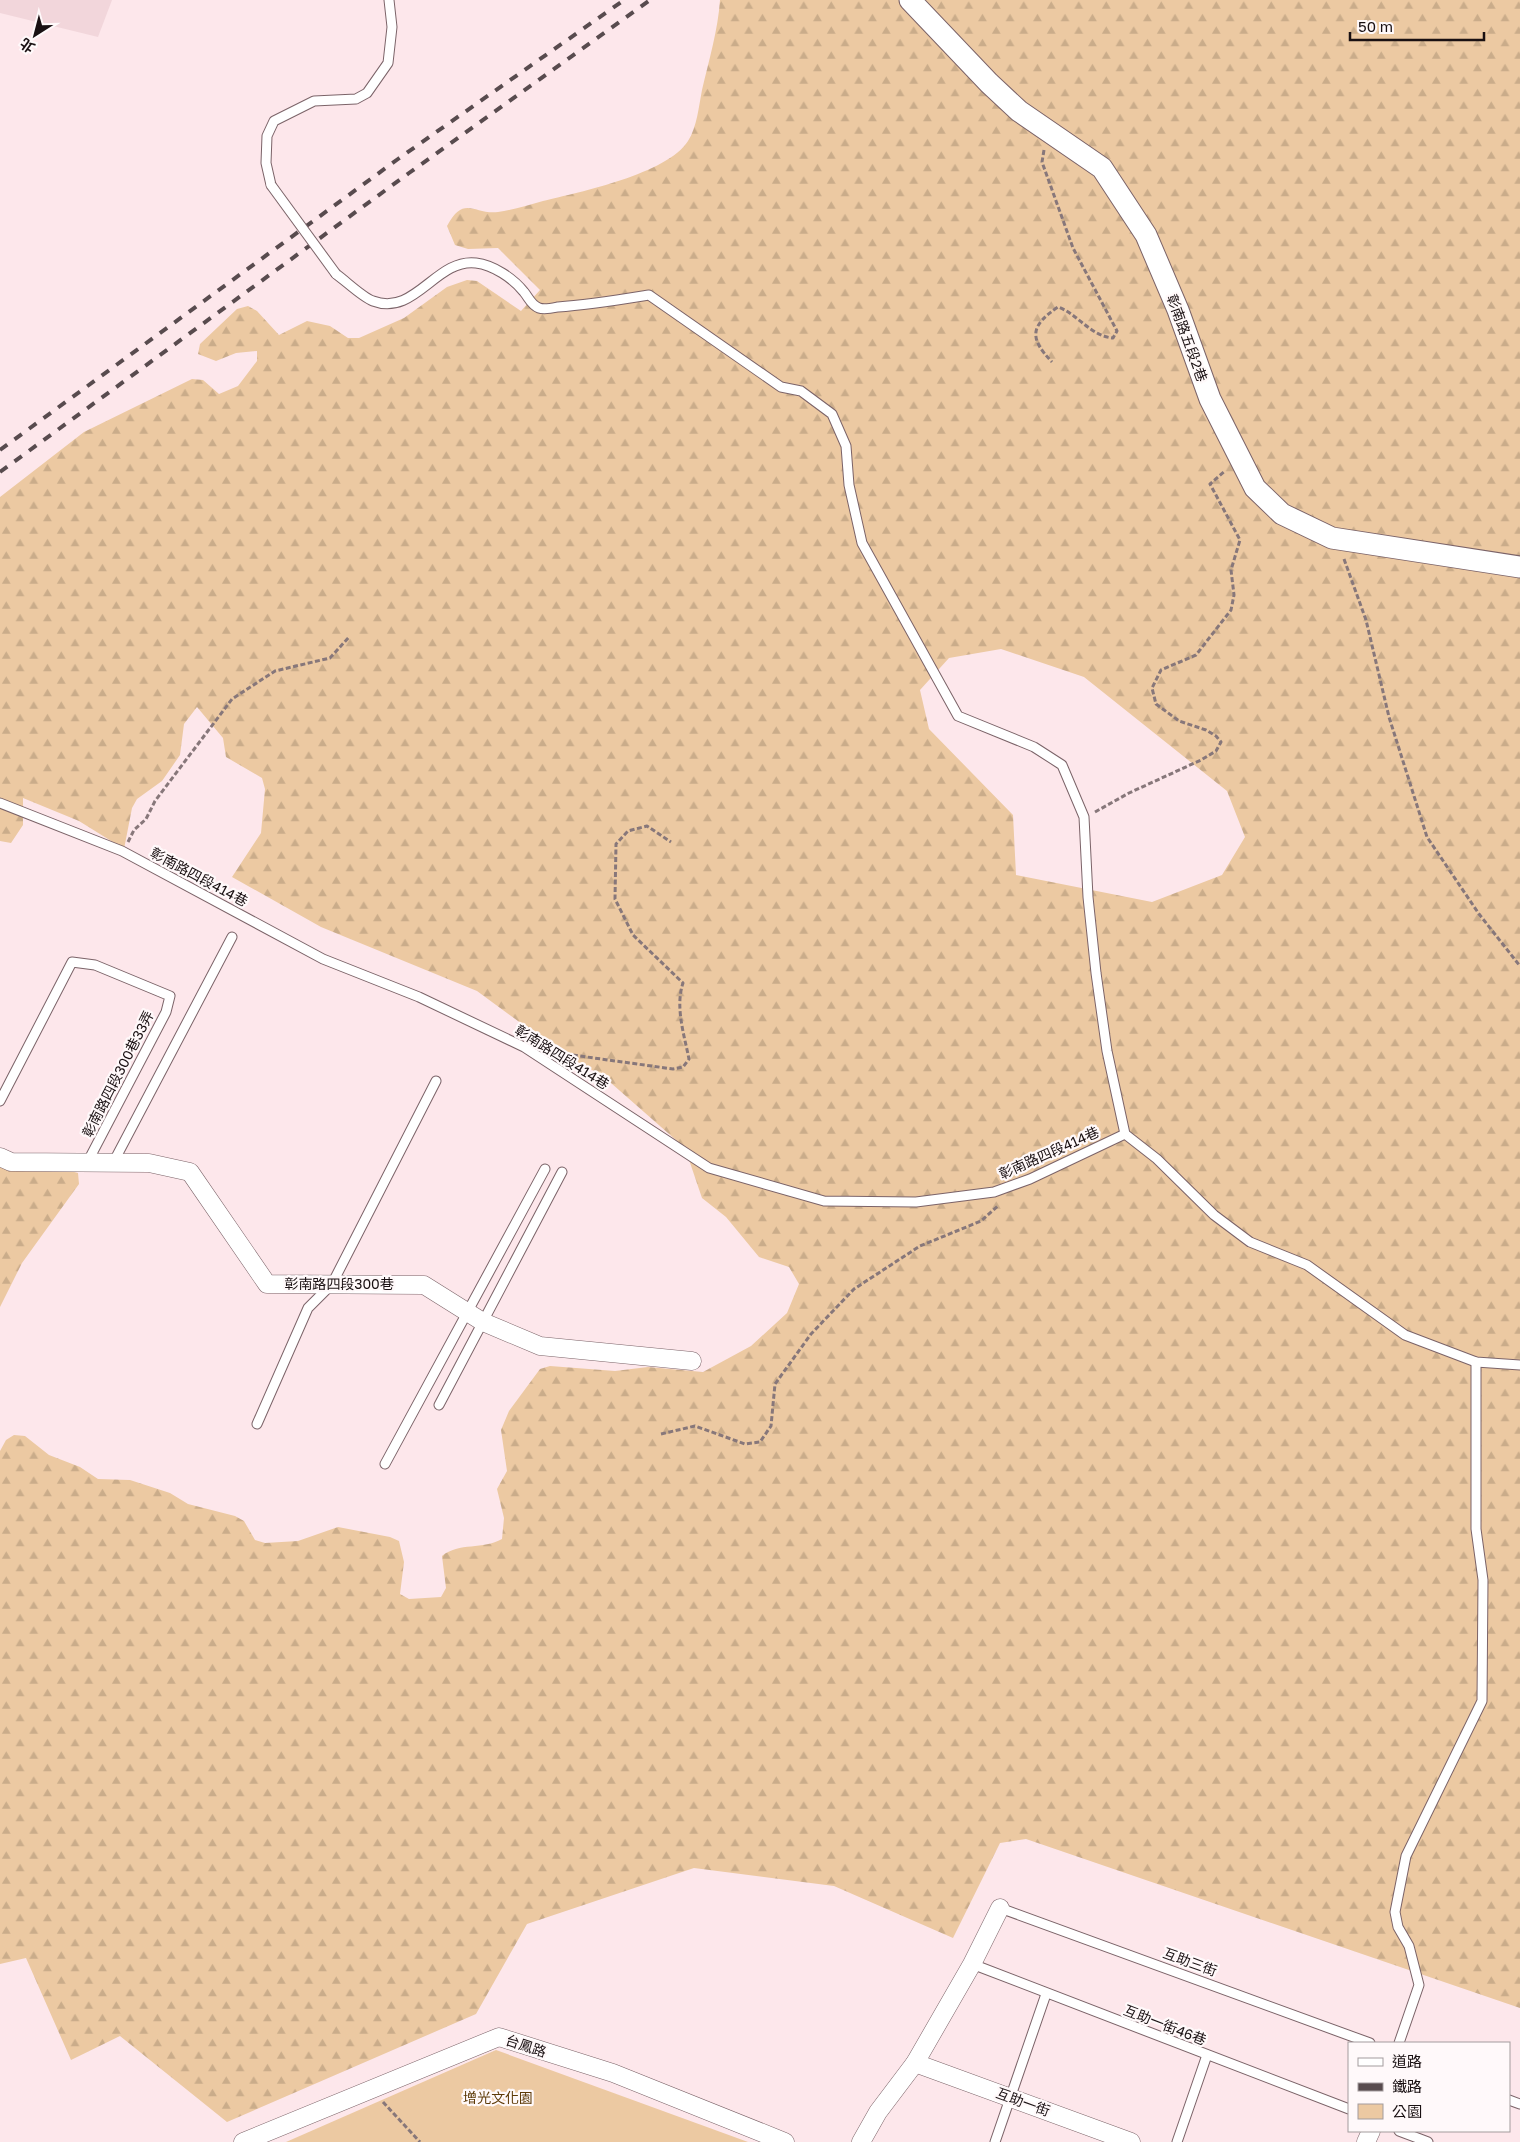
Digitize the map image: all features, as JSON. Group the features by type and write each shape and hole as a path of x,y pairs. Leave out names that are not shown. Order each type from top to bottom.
{"street":[{"name":"彰南路五段2巷","path":"910,0 989,83 1019,110 1102,168 1146,235 1178,310 1210,399 1255,488 1282,514 1332,538 1520,567"},
{"name":"彰南路四段300巷","path":"0,1157 11,1162 149,1163 190,1172 267,1284 424,1285 484,1322 540,1346 692,1361"},
{"path":"861,2142 878,2112 915,2063 972,1964 1000,1908"},
{"name":"台鳳路","path":"243,2142 499,2037 613,2073 785,2142"},
{"name":"互助一街","path":"915,2063 1131,2142"}],"lane":[{"path":"389,0 392,27 388,63 367,93 356,99 314,101 274,121 267,136 266,163 271,184 336,274 372,301 390,304 412,297 442,274 462,264 476,263 506,276 524,292 530,302 540,309 587,305 649,295 781,387 801,391 832,414 846,446 849,485 862,542 958,716 1034,747 1062,766 1084,817 1088,897 1096,973 1107,1051 1125,1134 1157,1159 1214,1215 1250,1242 1307,1265 1405,1335 1476,1362 1520,1365"},
{"name":"彰南路四段414巷","path":"0,803 122,851 323,959 419,997 524,1047 709,1168 824,1201 916,1202 994,1192 1030,1179 1125,1134"},
{"path":"113,1163 232,937"},
{"name":"彰南路四段300巷33弄","path":"0,1101 72,962 95,965 170,996 166,1012 87,1163"},
{"path":"256,1424 308,1308 332,1284 436,1081"},
{"path":"385,1464 545,1169"},
{"path":"440,1405 562,1172"},
{"path":"1399,2042 1419,1986 1409,1946 1398,1927 1396,1912 1406,1856 1482,1701 1482,1580 1476,1529 1476,1362"},
{"name":"互助三街","path":"1000,1908 1367,2042"},
{"name":"互助一街46巷","path":"972,1964 1348,2109"},
{"path":"995,2142 1046,1994"},
{"path":"1177,2142 1207,2055"},
{"path":"1401,2132 1428,2142"}],"path":[{"path":"1046,129 1042,162 1073,248 1117,331 1113,338 1106,338 1090,329 1068,310 1058,306 1046,314 1036,329 1035,338 1038,348 1052,362"},
{"path":"1084,817 1128,793 1208,756 1216,751 1221,742 1216,736 1206,730 1179,721 1156,704 1152,688 1161,670 1196,655 1231,610 1234,595 1231,570 1240,540 1210,484 1240,457"},
{"path":"1332,538 1343,557 1366,620 1389,717 1428,837 1479,914 1520,966"},
{"path":"122,851 134,830 146,818 155,801 232,699 275,671 330,658 349,636"},
{"path":"524,1047 674,1069 683,1066 689,1058 681,1022 679,995 683,983 633,935 615,899 616,844 628,831 646,826 671,842"},
{"path":"662,1434 696,1426 745,1444 760,1442 771,1426 775,1384 811,1334 854,1289 920,1246 981,1221 1002,1203"},
{"path":"371,2089 420,2142"}],"shaded area":[{"path":"0,0 112,0 98,37 0,13"}],"green space":[{"path":"720,0 1520,0 1520,2008 1026,1839 1000,1843 953,1938 834,1886 694,1868 527,1924 476,2014 227,2122 120,2036 71,2060 26,1958 0,1964 0,1451 6,1440 14,1435 25,1436 49,1455 80,1467 98,1479 130,1480 170,1493 188,1504 235,1516 244,1521 255,1540 265,1543 298,1541 338,1527 390,1537 399,1541 404,1562 400,1594 409,1599 441,1597 446,1588 442,1556 463,1547 487,1544 502,1539 504,1518 497,1489 507,1471 501,1430 509,1411 540,1369 550,1366 615,1371 648,1367 703,1372 751,1346 787,1313 799,1284 789,1267 759,1257 726,1217 702,1198 685,1148 603,1076 563,1054 477,991 321,927 232,877 261,833 265,789 262,778 226,757 223,738 197,707 184,724 180,755 162,781 137,799 132,808 124,849 79,821 23,798 23,825 11,843 0,841 0,497 84,432 192,379 203,380 219,394 238,386 257,361 257,351 236,353 216,361 198,354 200,344 237,309 248,306 257,311 279,335 307,321 330,326 348,338 359,338 404,318 447,287 467,280 477,281 521,311 540,290 498,248 468,249 455,245 447,226 453,216 464,208 498,212 600,187 643,172 677,153 688,141 696,123","holes":["1001,649 1084,677 1227,791 1245,837 1222,875 1152,902 1016,875 1013,815 929,729 920,690 949,658"]},
{"path":"0,1160 48,1165 78,1173 79,1184 22,1263 0,1307"},
{"name":"增光文化園","path":"496,2050 748,2142 286,2142"}],"railway":[{"path":"0,450 398,159 624,0"},
{"path":"0,472 409,173 650,0"}]}
